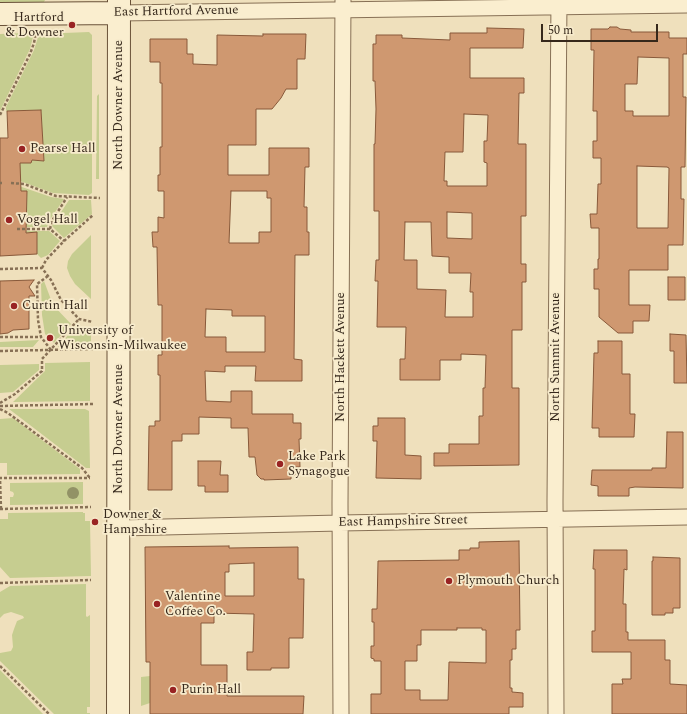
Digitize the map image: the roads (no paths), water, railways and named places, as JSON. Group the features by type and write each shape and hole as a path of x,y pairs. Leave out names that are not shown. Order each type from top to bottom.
{"street":[{"name":"East Hartford Avenue","path":"0,14 119,6 559,3 687,5"},
{"name":"North Summit Avenue","path":"556,714 555,520 559,3"},
{"name":"North Hackett Avenue","path":"341,714 340,523 343,5"},
{"name":"North Downer Avenue","path":"118,714 119,6"},
{"name":"East Hampshire Street","path":"119,528 687,517"}],"place":[{"name":"Hartford & Downer","path":"72,25"},
{"name":"Pearse Hall","path":"22,149"},
{"name":"Vogel Hall","path":"9,220"},
{"name":"Curtin Hall","path":"14,306"},
{"name":"University of Wisconsin-Milwaukee","path":"50,338"},
{"name":"Lake Park Synagogue","path":"280,464"},
{"name":"Downer & Hampshire","path":"95,522"},
{"name":"Plymouth Church","path":"449,581"},
{"name":"Valentine Coffee Co.","path":"157,604"},
{"name":"Purin Hall","path":"173,690"}]}
